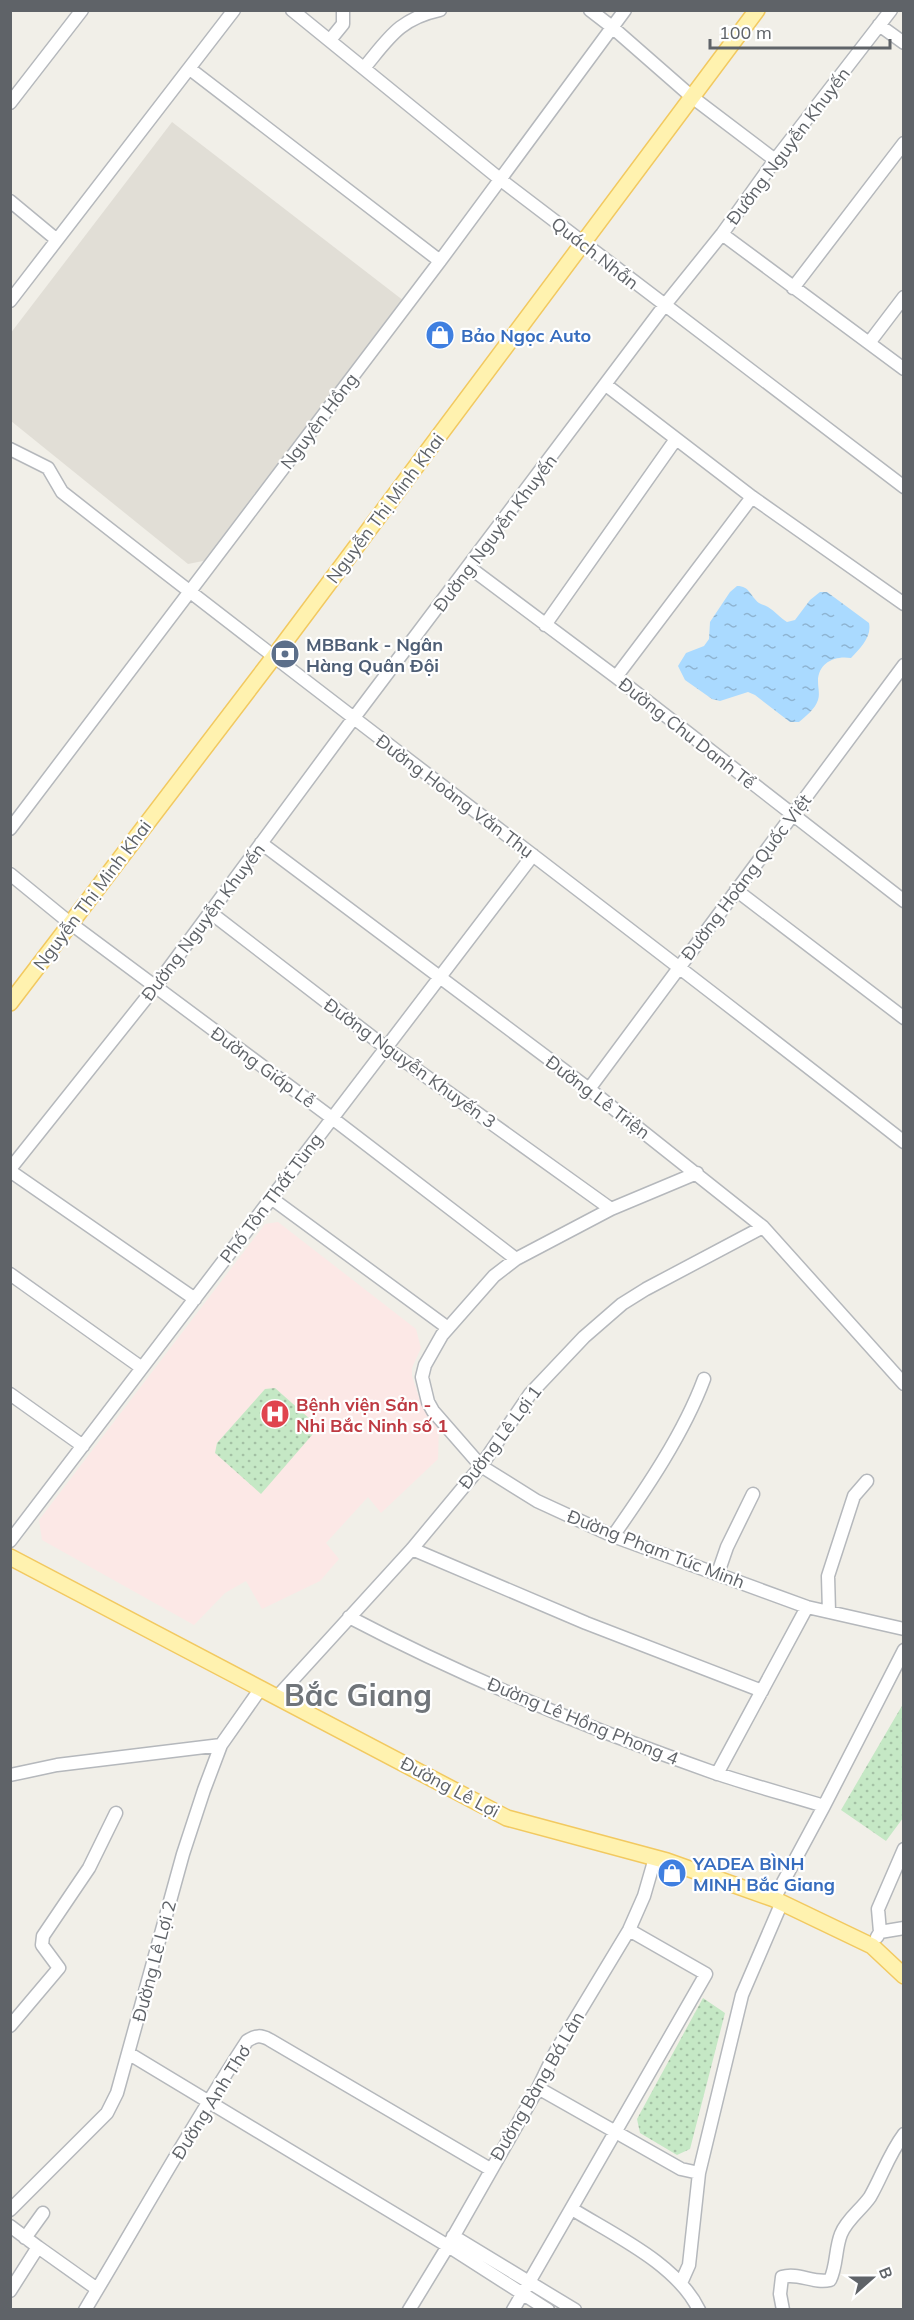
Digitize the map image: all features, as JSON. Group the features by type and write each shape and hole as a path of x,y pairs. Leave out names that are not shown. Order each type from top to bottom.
{"main road":[{"name":"Nguyễn Thị Minh Khai","path":"10,1003 273,658 757,10"},
{"name":"Đường Lê Lợi","path":"10,1557 507,1818 655,1858 778,1901 872,1946 903,1976"}],"street":[{"path":"10,103 82,10"},
{"path":"10,301 234,10"},
{"name":"Quách Nhẫn","path":"292,10 583,244 903,486"},
{"path":"330,40 342,24 343,10"},
{"path":"364,68 395,30 418,14 440,10"},
{"path":"590,10 692,97 775,160"},
{"name":"Nguyên Hồng","path":"10,830 501,180 625,10"},
{"name":"Đường Nguyễn Khuyến","path":"10,1170 155,987 353,719 664,306 722,234 775,160 891,10"},
{"path":"879,25 903,43"},
{"path":"190,69 440,261"},
{"path":"793,288 903,143"},
{"path":"10,201 57,240"},
{"path":"722,234 903,369"},
{"path":"869,343 903,297"},
{"path":"606,385 752,497 903,604"},
{"path":"545,625 676,439"},
{"name":"Đường Hoàng Văn Thụ","path":"10,449 48,468 62,492 273,658 679,966 903,1142"},
{"path":"616,677 752,497"},
{"name":"Đường Chu Danh Tể","path":"469,567 616,677 903,901"},
{"name":"Đường Hoàng Quốc Việt","path":"589,1089 903,665"},
{"name":"Đường Lê Triện","path":"261,843 438,978 589,1089 763,1227 903,1384"},
{"name":"Phố Tôn Thất Tùng","path":"10,1541 532,855"},
{"name":"Đường Giáp Lễ","path":"10,874 70,923 332,1118 516,1259"},
{"path":"736,890 903,1018"},
{"name":"Đường Nguyễn Khuyến 3","path":"211,913 385,1047 611,1209"},
{"path":"10,1170 195,1299"},
{"name":"Đường Phạm Túc Minh","path":"696,1173 611,1209 516,1259 494,1276 448,1329 425,1365 422,1377 433,1411 482,1466 537,1501 613,1536 807,1607 903,1629"},
{"path":"272,1198 448,1329"},
{"name":"Đường Lê Lợi 1","path":"278,1697 412,1549 482,1466 530,1394 584,1337 622,1304 763,1227"},
{"path":"10,1274 142,1368"},
{"path":"613,1536 640,1497 686,1419 700,1394 704,1379"},
{"path":"10,1394 83,1446"},
{"path":"829,1612 828,1576 854,1496 867,1481"},
{"path":"718,1573 753,1494"},
{"path":"412,1549 585,1623 762,1691"},
{"path":"717,1774 807,1607"},
{"name":"Đường Lê Hồng Phong 4","path":"350,1617 420,1654 565,1717 717,1774 825,1806"},
{"path":"681,2283 689,2265 699,2173 742,1995 778,1901 903,1650"},
{"name":"Đường Lê Lợi 2","path":"10,2210 107,2113 117,2093 183,1854 221,1745 261,1688"},
{"path":"10,1774 57,1765 221,1745"},
{"path":"10,2026 59,1968 42,1945 43,1936 89,1868 116,1813"},
{"path":"872,1946 880,1932 878,1909 903,1849"},
{"name":"Đường Bàng Bá Lân","path":"408,2310 538,2088 556,2051 629,1930 644,1896 655,1858"},
{"path":"880,1932 903,1928"},
{"path":"513,2310 706,1974 629,1930"},
{"name":"Đường Anh Thơ","path":"85,2310 207,2102 247,2041 254,2036 261,2036 490,2169"},
{"path":"128,2053 207,2102 450,2241 530,2281 575,2310"},
{"path":"538,2088 681,2169 699,2173"},
{"path":"783,2310 780,2294 782,2277 789,2275 824,2282 830,2280 843,2231 868,2199 903,2134"},
{"path":"572,2209 640,2251 681,2283 699,2310"},
{"path":"25,2238 43,2213"},
{"path":"10,2226 97,2289"},
{"path":"450,2241 548,2310"},
{"path":"10,2290 38,2247"}],"shaded area":[{"path":"172,122 404,301 208,560 188,564 11,421 10,334"},
{"name":"Bệnh viện Sản - Nhi Bắc Ninh số 1","path":"278,1222 416,1329 421,1348 412,1368 412,1376 420,1401 439,1426 438,1459 381,1513 368,1497 326,1543 339,1559 320,1581 262,1609 246,1581 225,1593 194,1625 42,1540 39,1520 265,1224"}],"green space":[{"path":"275,1388 319,1427 261,1494 215,1453 217,1443 265,1389"},
{"path":"903,1704 903,1818 886,1841 841,1810"},
{"path":"703,1998 725,2013 690,2149 677,2155 640,2133 637,2119"}],"water":[{"path":"737,586 747,590 759,603 767,606 787,622 795,620 810,600 820,592 827,592 869,623 867,638 851,658 834,659 821,669 817,703 799,722 790,722 748,692 720,701 712,699 685,680 678,666 686,653 704,646 709,639 710,622 730,592"}],"place":[{"name":"Bảo Ngọc Auto","path":"440,335"},
{"name":"MBBank - Ngân Hàng Quân Đội","path":"285,654"},
{"name":"Bệnh viện Sản - Nhi Bắc Ninh số 1","path":"275,1414"},
{"name":"YADEA BÌNH MINH Bắc Giang","path":"672,1873"}],"district":[{"name":"Bắc Giang","path":"358,1695"}]}
